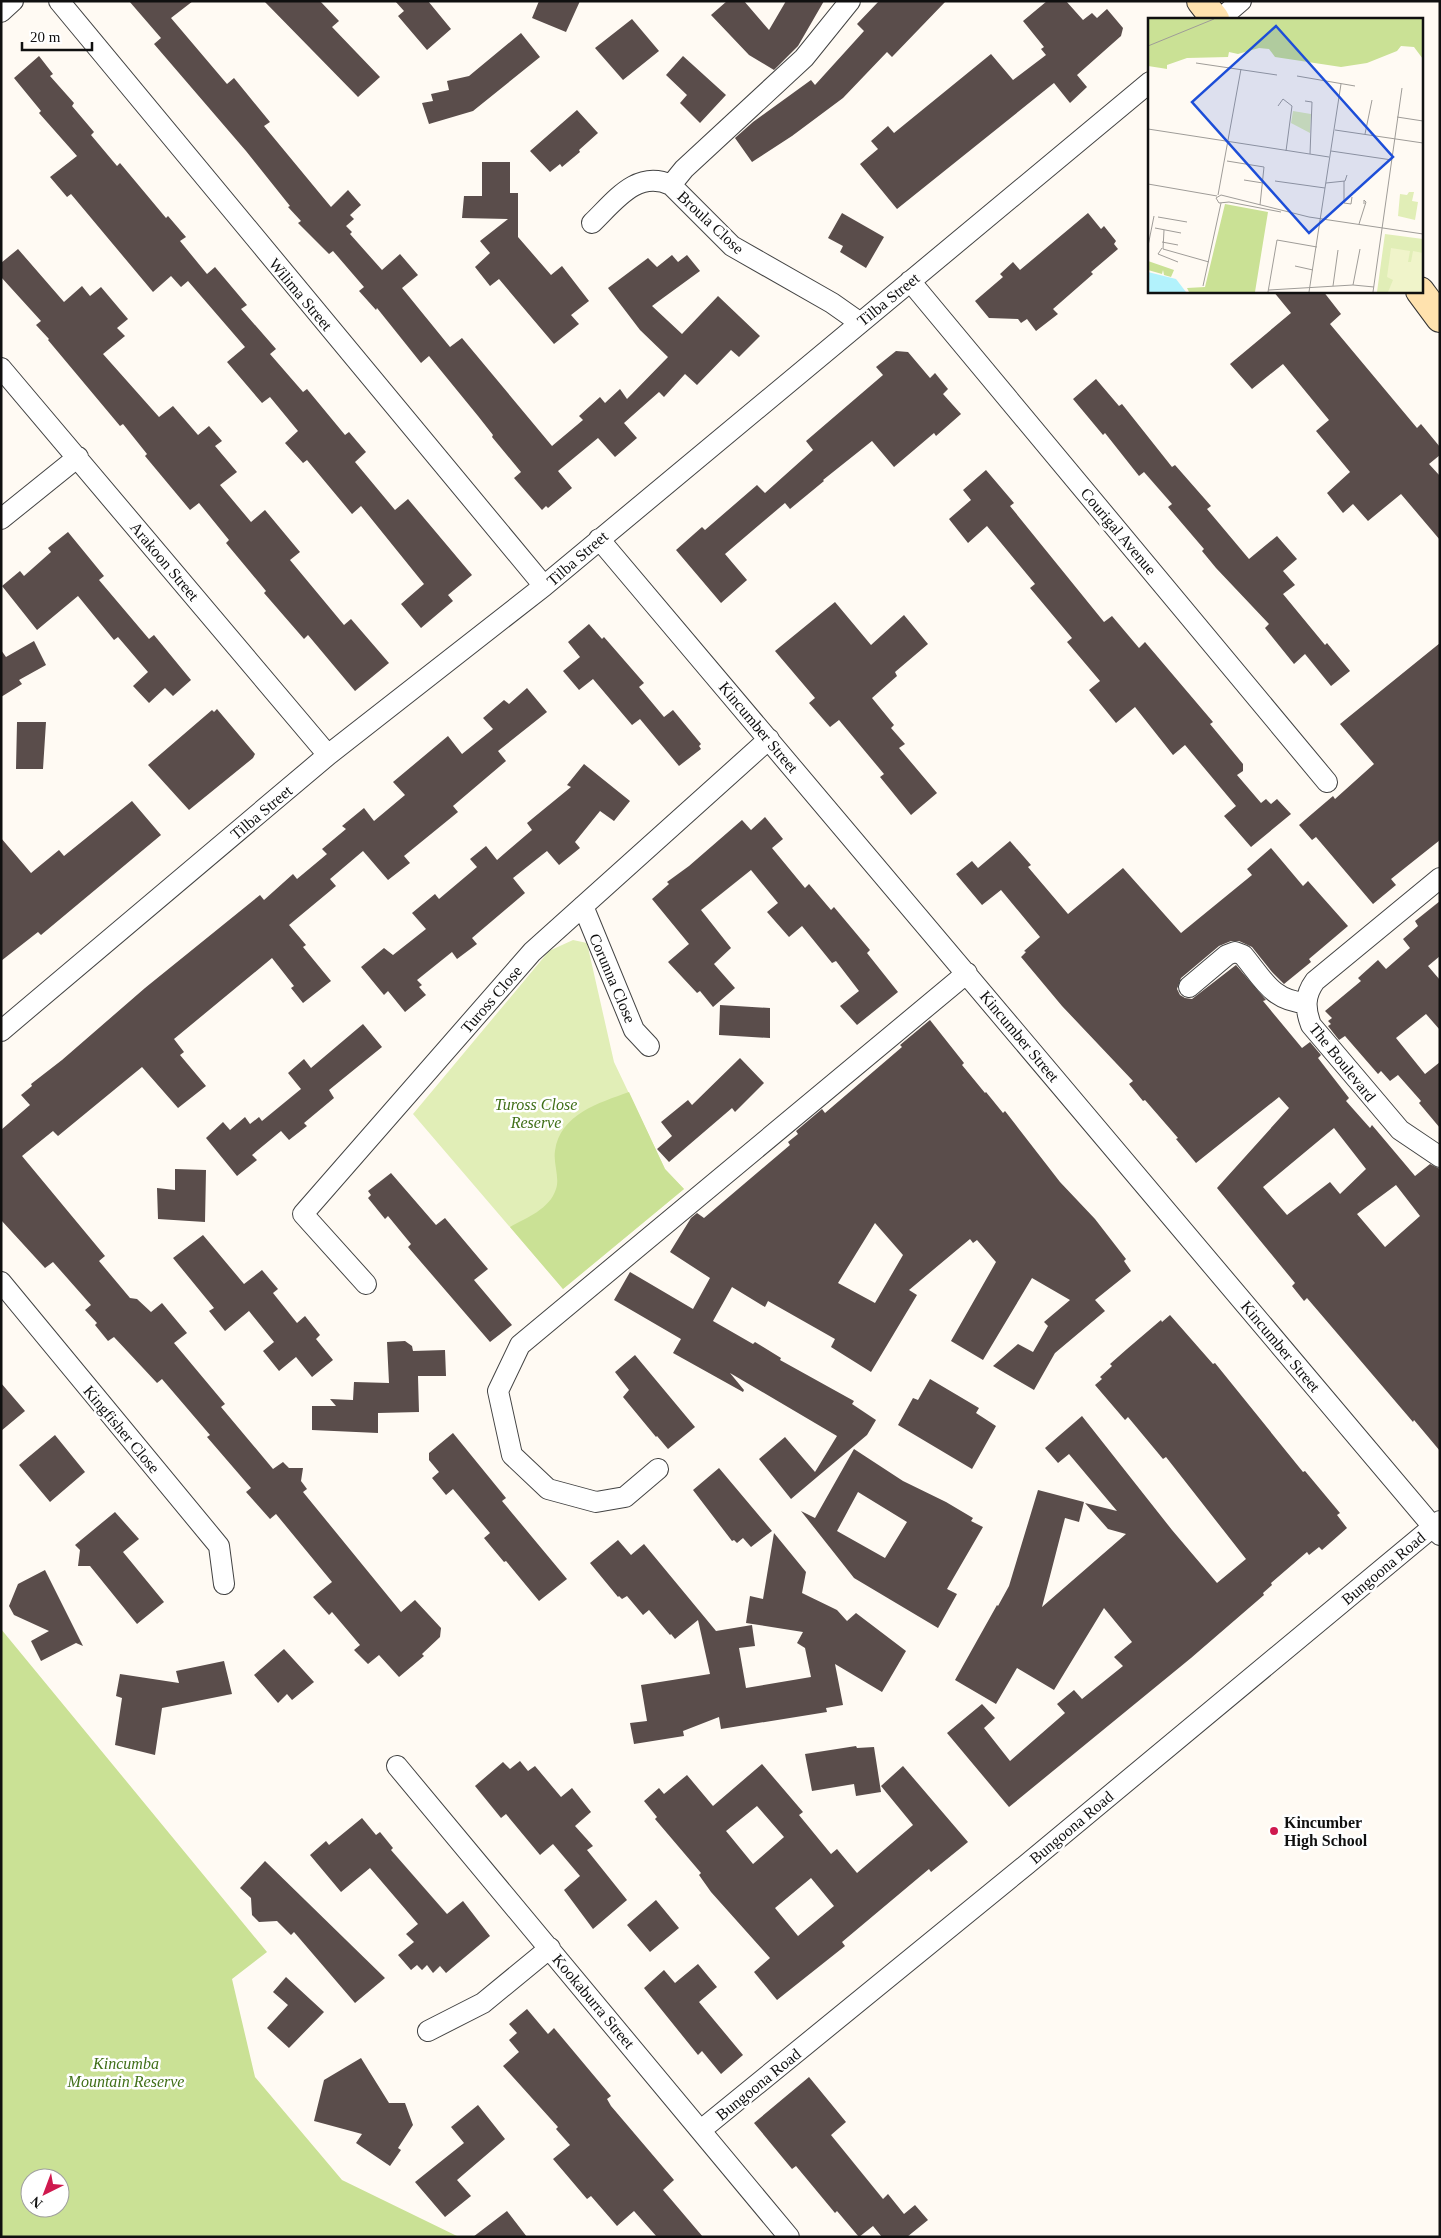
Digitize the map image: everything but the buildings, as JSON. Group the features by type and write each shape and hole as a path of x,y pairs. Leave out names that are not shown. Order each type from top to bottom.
{"main road":[{"path":"1201,1 1214,18"},
{"path":"1421,292 1440,318"}],"street":[{"path":"1,12 13,1"},
{"name":"Wilima Street","path":"59,1 544,586"},
{"path":"671,186 684,169 804,58 850,1"},
{"path":"1221,18 1241,1"},
{"name":"Tilba Street","path":"1,1031 328,755 544,586 859,322 1148,84"},
{"name":"Broula Close","path":"592,222 622,193 635,185 647,180 661,180 671,186 732,246 832,303 859,322"},
{"name":"Courigal Avenue","path":"910,281 1327,782"},
{"name":"Arakoon Street","path":"1,368 328,755"},
{"path":"1,519 78,457"},
{"name":"Kincumber Street","path":"599,539 1438,1528"},
{"name":"Tuross Close","path":"366,1284 303,1214 532,952 769,738"},
{"name":"The Boulevard","path":"1440,878 1315,981 1308,990 1306,1003 1306,1013 1310,1025 1377,1105 1400,1130 1440,1157"},
{"name":"Corunna Close","path":"583,906 634,1030 649,1046"},
{"path":"1189,987 1227,955 1235,952 1243,955 1278,996 1291,1002 1306,1003"},
{"path":"658,1469 625,1497 596,1502 548,1489 512,1455 498,1391 520,1345 967,973"},
{"name":"Kingfisher Close","path":"1,1282 220,1546 224,1584"},
{"name":"Bungoona Road","path":"701,2130 1438,1528"},
{"name":"Kookaburra Street","path":"397,1766 789,2237"},
{"path":"428,2031 483,2003 550,1948"}],"green space":[{"name":"Tuross Close Reserve","path":"573,940 587,943 614,1062 665,1169 684,1189 563,1289 413,1114 549,951"},
{"path":"629,1092 665,1169 684,1189 563,1289 510,1227 537,1212 553,1196 557,1185 555,1151 558,1138 564,1128 583,1112"},
{"name":"Kincumba Mountain Reserve","path":"1,1629 267,1952 232,1979 255,2077 342,2180 459,2237 1,2237"}],"place":[{"name":"Kincumber High School","path":"1274,1831"}]}
